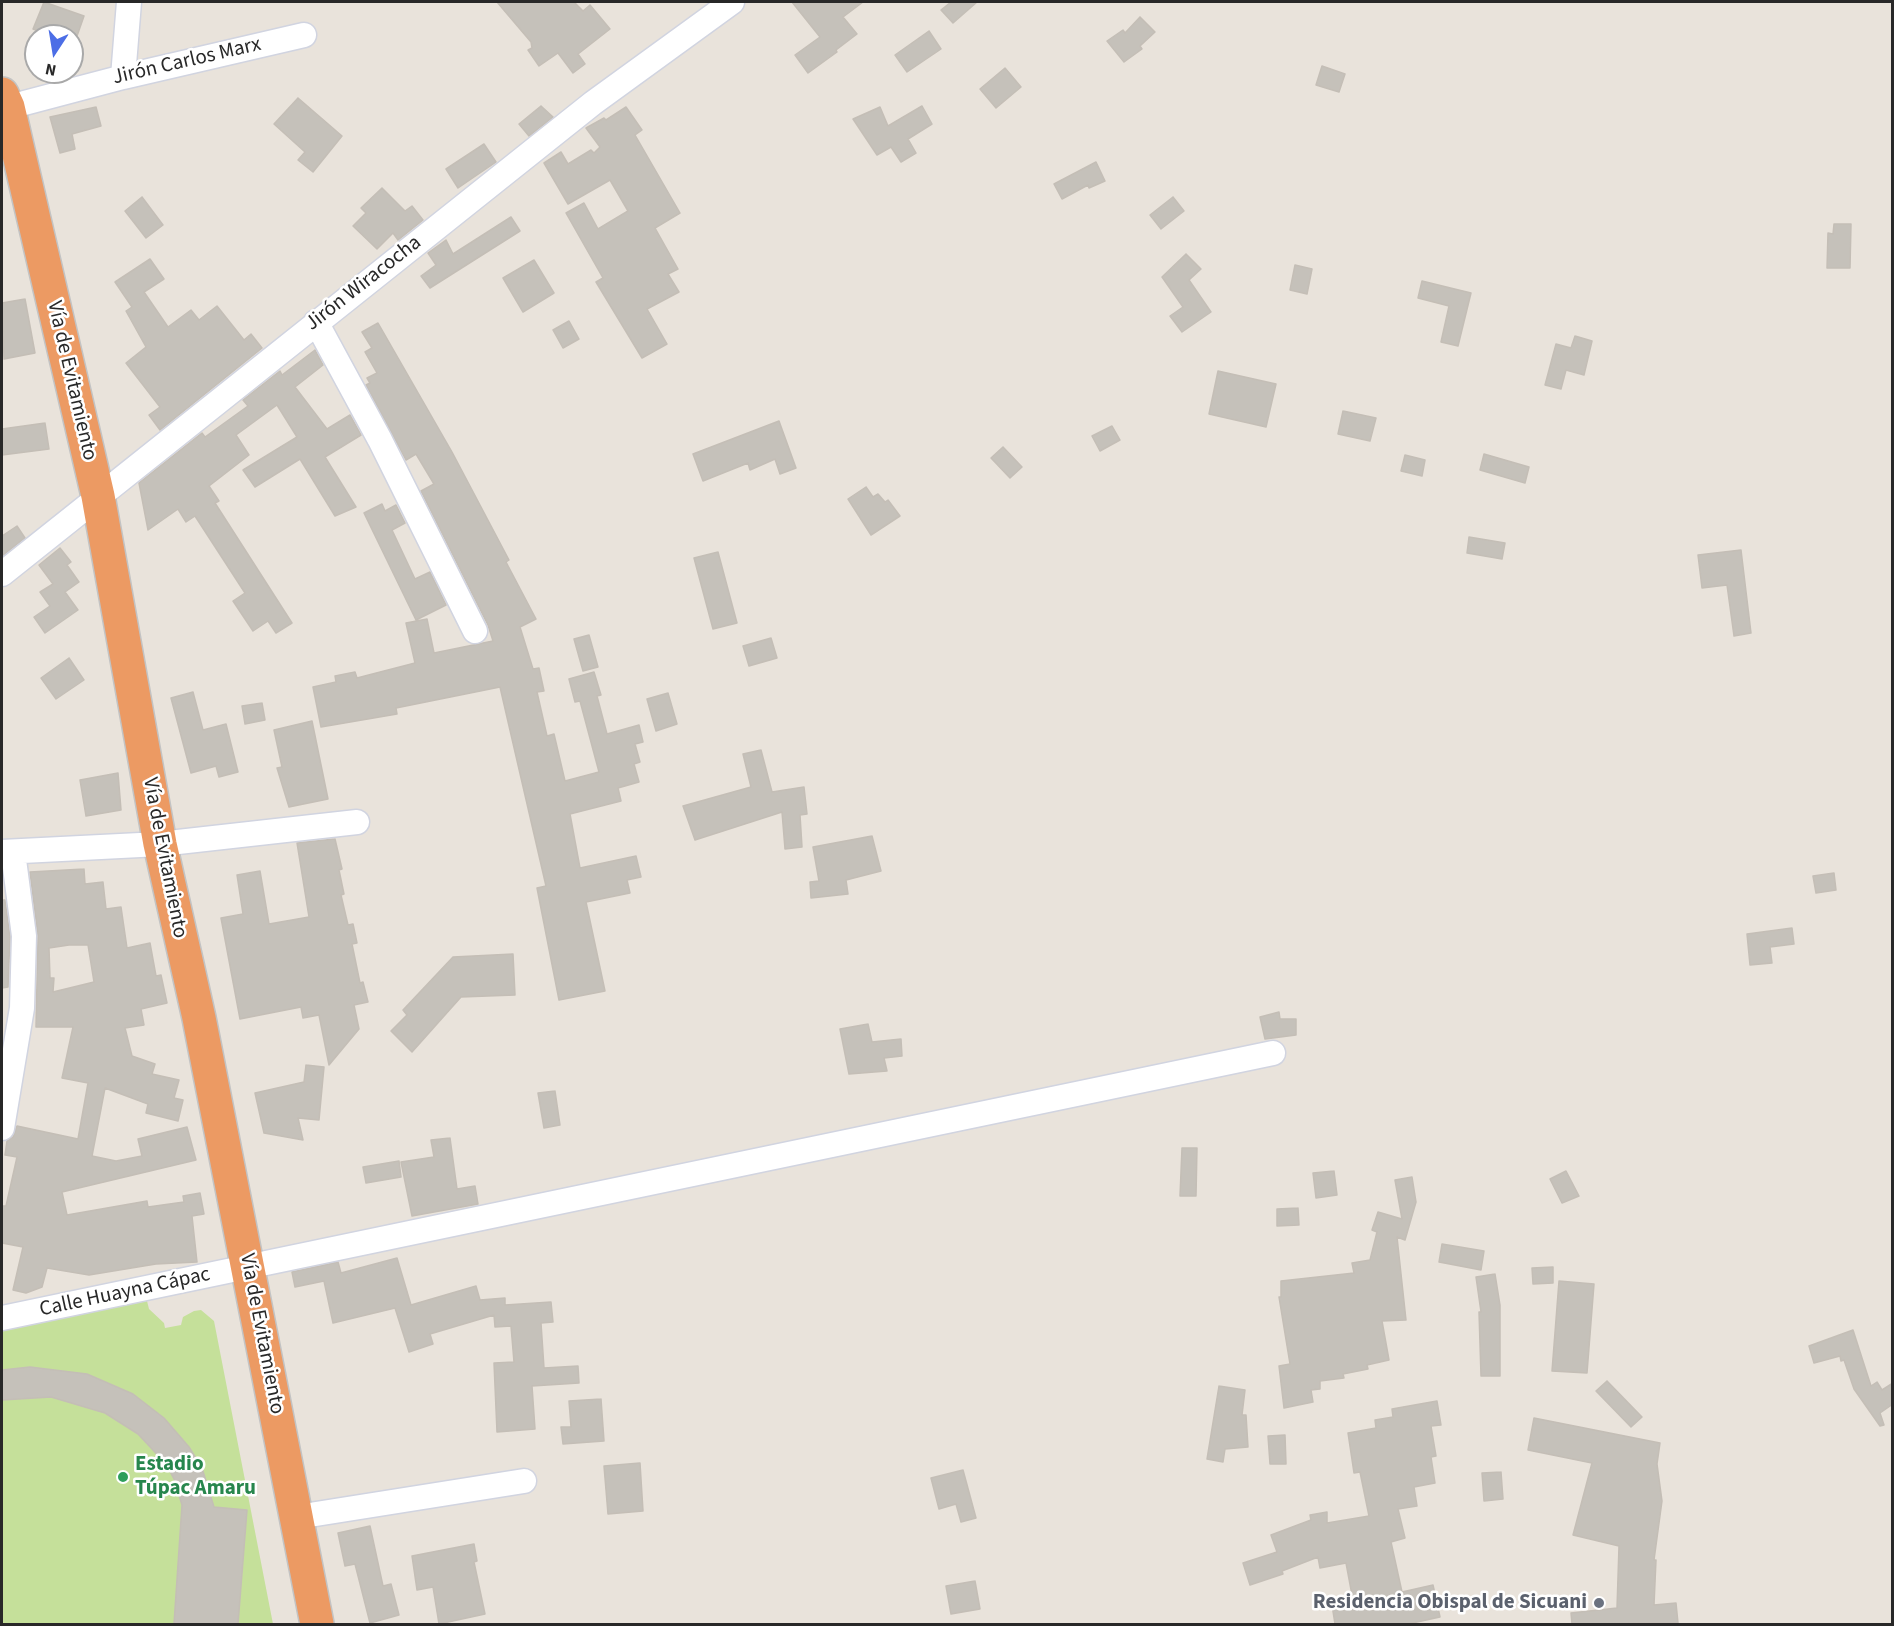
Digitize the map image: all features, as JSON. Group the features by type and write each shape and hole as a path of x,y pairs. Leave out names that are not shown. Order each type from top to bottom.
{"highway":[{"name":"Vía de Evitamiento","path":"4,103 98,496 160,844 200,1018 317,1624"}],"street":[{"path":"123,77 129,2"},
{"name":"Jirón Wiracocha","path":"2,574 593,103 732,2"},
{"name":"Jirón Carlos Marx","path":"4,103 304,35"},
{"path":"316,322 380,440 475,631"},
{"path":"2,1115 22,1008 24,936 7,852 160,844 357,822"},
{"name":"Calle Huayna Cápac","path":"2,1318 1273,1053"},
{"path":"297,1516 524,1481"}],"green space":[{"name":"Estadio Túpac Amaru","path":"147,1301 149,1309 164,1323 165,1328 181,1325 183,1317 201,1310 214,1321 273,1624 2,1624 2,1330"}],"building":[{"path":"44,2 84,16 81,24 35,24"},
{"path":"497,2 574,2 583,11 590,5 610,29 578,54 585,64 573,73 558,53 539,66 528,50 532,48 531,42"},
{"path":"792,2 863,2 843,17 857,34 808,73 795,55 820,37"},
{"path":"951,2 977,2 953,23 941,10"},
{"path":"1140,17 1155,32 1140,46 1142,49 1124,62 1107,41 1123,30 1125,33"},
{"path":"929,31 941,49 907,72 895,55"},
{"path":"1322,66 1345,74 1339,92 1316,85"},
{"path":"1005,68 1021,87 996,108 980,89"},
{"path":"298,98 342,136 313,172 298,160 305,152 274,124"},
{"path":"541,106 553,117 529,136 519,124"},
{"path":"922,106 932,124 908,139 916,153 901,162 891,147 877,155 853,119 880,107 888,126"},
{"path":"96,107 101,126 72,134 75,149 60,153 50,117"},
{"path":"626,107 642,130 635,135 680,213 655,228 678,269 668,274 679,292 647,309 667,344 642,358 596,282 603,278 566,213 584,203 598,229 628,211 610,180 568,204 544,163 561,152 568,164 591,150 594,153 600,147 586,128 604,118 606,120"},
{"path":"484,144 496,162 458,188 446,169"},
{"path":"1096,162 1105,181 1089,188 1088,185 1062,199 1054,184"},
{"path":"382,188 405,211 412,206 423,220 398,240 393,233 377,249 353,226 366,213 361,208"},
{"path":"142,197 163,225 146,238 125,211"},
{"path":"1173,197 1184,211 1161,229 1150,215"},
{"path":"511,217 520,231 430,288 421,276 436,265 428,253 446,240 453,254"},
{"path":"1834,224 1851,224 1850,268 1827,268 1828,233 1833,234"},
{"path":"1186,254 1201,269 1189,280 1211,312 1182,332 1170,316 1183,307 1162,277"},
{"path":"150,259 164,279 144,292 168,327 191,310 199,320 217,306 244,340 251,334 262,348 160,430 149,415 160,407 126,363 146,347 126,311 132,307 115,282"},
{"path":"534,260 554,293 523,312 503,278"},
{"path":"1295,265 1312,269 1307,294 1290,290"},
{"path":"1422,281 1471,293 1458,346 1441,342 1449,306 1418,298"},
{"path":"25,299 35,353 4,359 2,303"},
{"path":"569,321 579,339 563,348 553,330"},
{"path":"378,323 452,452 509,560 506,562 536,619 520,627 533,669 539,668 544,691 537,692 547,736 554,734 565,781 599,772 580,701 575,702 569,679 594,672 601,695 597,696 607,734 639,725 643,742 635,744 640,762 634,764 639,782 618,788 621,801 570,814 580,868 636,856 641,877 627,880 630,893 586,902 605,991 559,1000 537,888 546,886 500,687 396,708 397,714 321,727 313,687 336,682 335,676 355,672 357,678 415,663 406,623 427,619 434,653 493,641 488,625 421,491 434,484 416,454 406,460 366,385 370,383 367,378 377,373 365,352 372,348 362,332"},
{"path":"1575,336 1592,341 1584,375 1566,370 1561,389 1545,385 1556,344 1571,348"},
{"path":"315,350 323,365 295,387 327,429 350,415 361,435 325,457 356,507 335,516 300,459 255,487 243,470 297,437 277,405 236,435 249,455 209,486 219,501 215,503 292,623 276,633 268,621 253,631 233,601 245,593 195,516 186,522 178,509 148,530 139,483 202,433 205,437 248,406 243,400 280,371 282,375"},
{"path":"1218,371 1276,384 1266,427 1209,414"},
{"path":"1343,411 1376,418 1370,441 1338,434"},
{"path":"779,421 796,468 780,474 775,459 750,470 748,463 703,481 693,454"},
{"path":"45,423 49,449 2,455 2,429"},
{"path":"1112,426 1120,440 1100,451 1092,436"},
{"path":"1003,447 1022,467 1010,478 991,458"},
{"path":"1484,454 1529,467 1525,483 1480,470"},
{"path":"1405,455 1425,460 1422,476 1401,471"},
{"path":"866,487 873,497 878,494 885,502 888,500 900,516 871,535 848,499"},
{"path":"382,504 385,511 396,505 405,523 392,530 415,579 430,572 446,605 416,620 364,513"},
{"path":"17,526 25,538 2,556 2,536"},
{"path":"1469,537 1505,543 1502,559 1467,553"},
{"path":"60,548 71,562 67,565 79,582 65,592 78,610 45,633 34,617 50,606 40,592 53,584 39,565"},
{"path":"1741,550 1751,633 1734,636 1727,585 1702,588 1698,555"},
{"path":"718,552 737,623 713,629 694,558"},
{"path":"589,635 598,667 583,671 574,639"},
{"path":"771,638 777,658 749,666 743,646"},
{"path":"69,658 84,680 56,699 41,678"},
{"path":"193,692 203,730 226,724 238,772 219,777 216,766 191,773 171,698"},
{"path":"668,693 677,724 656,731 647,699"},
{"path":"262,703 265,720 245,724 242,706"},
{"path":"312,721 328,799 289,807 277,768 282,767 274,730"},
{"path":"761,750 772,792 804,787 807,814 800,815 802,847 785,849 782,812 695,840 683,806 751,787 743,754"},
{"path":"118,773 121,810 86,816 80,780"},
{"path":"872,836 881,871 846,880 848,894 811,898 810,882 819,881 813,847"},
{"path":"335,839 342,869 339,870 344,894 341,895 348,925 353,924 357,943 352,944 360,983 363,982 368,1002 354,1005 359,1029 329,1065 319,1015 303,1018 301,1007 240,1019 221,918 243,914 237,875 260,871 269,924 309,917 297,843"},
{"path":"84,869 85,884 103,882 106,909 121,907 127,948 150,943 156,976 161,975 167,1003 141,1009 144,1025 125,1028 132,1056 155,1064 152,1074 179,1080 174,1098 183,1100 178,1121 146,1113 148,1104 105,1088 92,1156 116,1161 142,1156 138,1139 187,1127 196,1160 62,1192 67,1215 147,1201 148,1207 184,1202 183,1196 200,1193 204,1214 192,1216 197,1262 156,1264 89,1275 47,1268 42,1287 26,1293 13,1290 23,1247 2,1243 2,1206 6,1206 17,1157 5,1155 7,1141 13,1137 17,1126 78,1139 88,1083 62,1078 73,1027 36,1027 38,936 30,872","holes":["88,945 94,982 53,992 54,978 50,978 49,948"]},
{"path":"1834,873 1836,890 1816,893 1813,876"},
{"path":"2,900 5,900 10,937 8,987 2,988"},
{"path":"1792,928 1794,944 1770,947 1772,963 1750,965 1747,934"},
{"path":"513,954 515,995 461,997 412,1052 391,1031 407,1015 403,1010 453,957"},
{"path":"1279,1012 1280,1019 1296,1019 1296,1035 1265,1039 1260,1017"},
{"path":"868,1024 872,1042 901,1039 902,1056 884,1058 887,1071 849,1074 840,1029"},
{"path":"306,1065 324,1067 319,1120 298,1118 303,1140 264,1133 255,1093 304,1082"},
{"path":"555,1091 560,1125 544,1128 538,1093"},
{"path":"450,1138 457,1189 475,1186 478,1204 412,1216 401,1162 434,1157 431,1140"},
{"path":"1182,1148 1197,1148 1196,1196 1180,1196"},
{"path":"399,1161 401,1177 366,1183 363,1167"},
{"path":"1334,1171 1337,1195 1316,1198 1313,1173"},
{"path":"1566,1171 1579,1196 1562,1203 1550,1179"},
{"path":"1412,1177 1416,1202 1405,1240 1397,1237 1406,1320 1382,1321 1389,1360 1367,1365 1368,1369 1343,1374 1344,1378 1320,1381 1320,1389 1311,1390 1313,1402 1284,1408 1279,1366 1290,1364 1279,1297 1281,1297 1281,1281 1354,1273 1352,1263 1370,1260 1377,1232 1372,1230 1378,1212 1402,1219 1395,1180"},
{"path":"1298,1208 1299,1225 1277,1226 1277,1209"},
{"path":"1442,1244 1484,1251 1481,1270 1439,1262"},
{"path":"397,1258 411,1305 476,1286 480,1300 505,1298 505,1305 551,1302 553,1322 541,1323 544,1368 578,1366 579,1383 532,1386 535,1429 497,1432 494,1363 514,1362 511,1326 495,1327 494,1315 430,1334 433,1344 409,1352 395,1308 333,1323 324,1281 295,1287 292,1272 338,1262 341,1273"},
{"path":"1553,1267 1553,1283 1533,1284 1532,1268"},
{"path":"1495,1274 1500,1305 1500,1376 1481,1376 1479,1312 1481,1312 1476,1277"},
{"path":"1559,1281 1594,1284 1587,1373 1552,1371"},
{"path":"1853,1330 1871,1386 1877,1382 1882,1390 1893,1383 1893,1404 1880,1413 1884,1425 1880,1426 1854,1389 1844,1360 1841,1361 1840,1356 1814,1363 1809,1346"},
{"path":"30,1367 87,1374 133,1394 164,1418 189,1447 202,1468 214,1507 247,1510 238,1624 174,1624 182,1505 174,1479 166,1464 138,1434 105,1413 51,1397 2,1400 2,1370"},
{"path":"1607,1381 1642,1417 1631,1427 1596,1391"},
{"path":"1219,1386 1245,1390 1242,1415 1246,1415 1248,1447 1225,1449 1223,1462 1207,1459"},
{"path":"601,1399 604,1441 563,1444 561,1427 571,1427 569,1401"},
{"path":"1437,1401 1441,1425 1431,1426 1436,1456 1431,1457 1435,1483 1414,1487 1417,1506 1398,1509 1405,1538 1391,1542 1402,1592 1433,1585 1440,1617 1408,1624 1335,1624 1331,1599 1352,1595 1346,1563 1320,1568 1318,1557 1282,1571 1283,1574 1250,1585 1243,1563 1277,1552 1271,1535 1311,1520 1310,1515 1327,1512 1327,1523 1369,1516 1360,1472 1354,1473 1348,1433 1376,1428 1375,1420 1393,1417 1392,1409"},
{"path":"1534,1418 1660,1443 1657,1464 1662,1501 1654,1560 1656,1560 1654,1605 1676,1603 1678,1623 1572,1624 1571,1613 1617,1608 1619,1546 1573,1535 1592,1463 1528,1450"},
{"path":"1285,1435 1286,1464 1270,1464 1268,1436"},
{"path":"640,1463 643,1511 608,1514 604,1466"},
{"path":"963,1470 976,1518 961,1522 956,1504 939,1509 931,1478"},
{"path":"1501,1472 1503,1499 1484,1501 1482,1473"},
{"path":"370,1526 383,1586 391,1584 399,1615 370,1623 355,1564 345,1566 338,1533"},
{"path":"474,1544 477,1561 474,1562 485,1614 439,1624 433,1587 417,1590 412,1556"},
{"path":"975,1581 980,1609 951,1614 946,1586"}],"place":[{"name":"Estadio Túpac Amaru","path":"123,1477"},
{"name":"Residencia Obispal de Sicuani","path":"1599,1603"}]}
